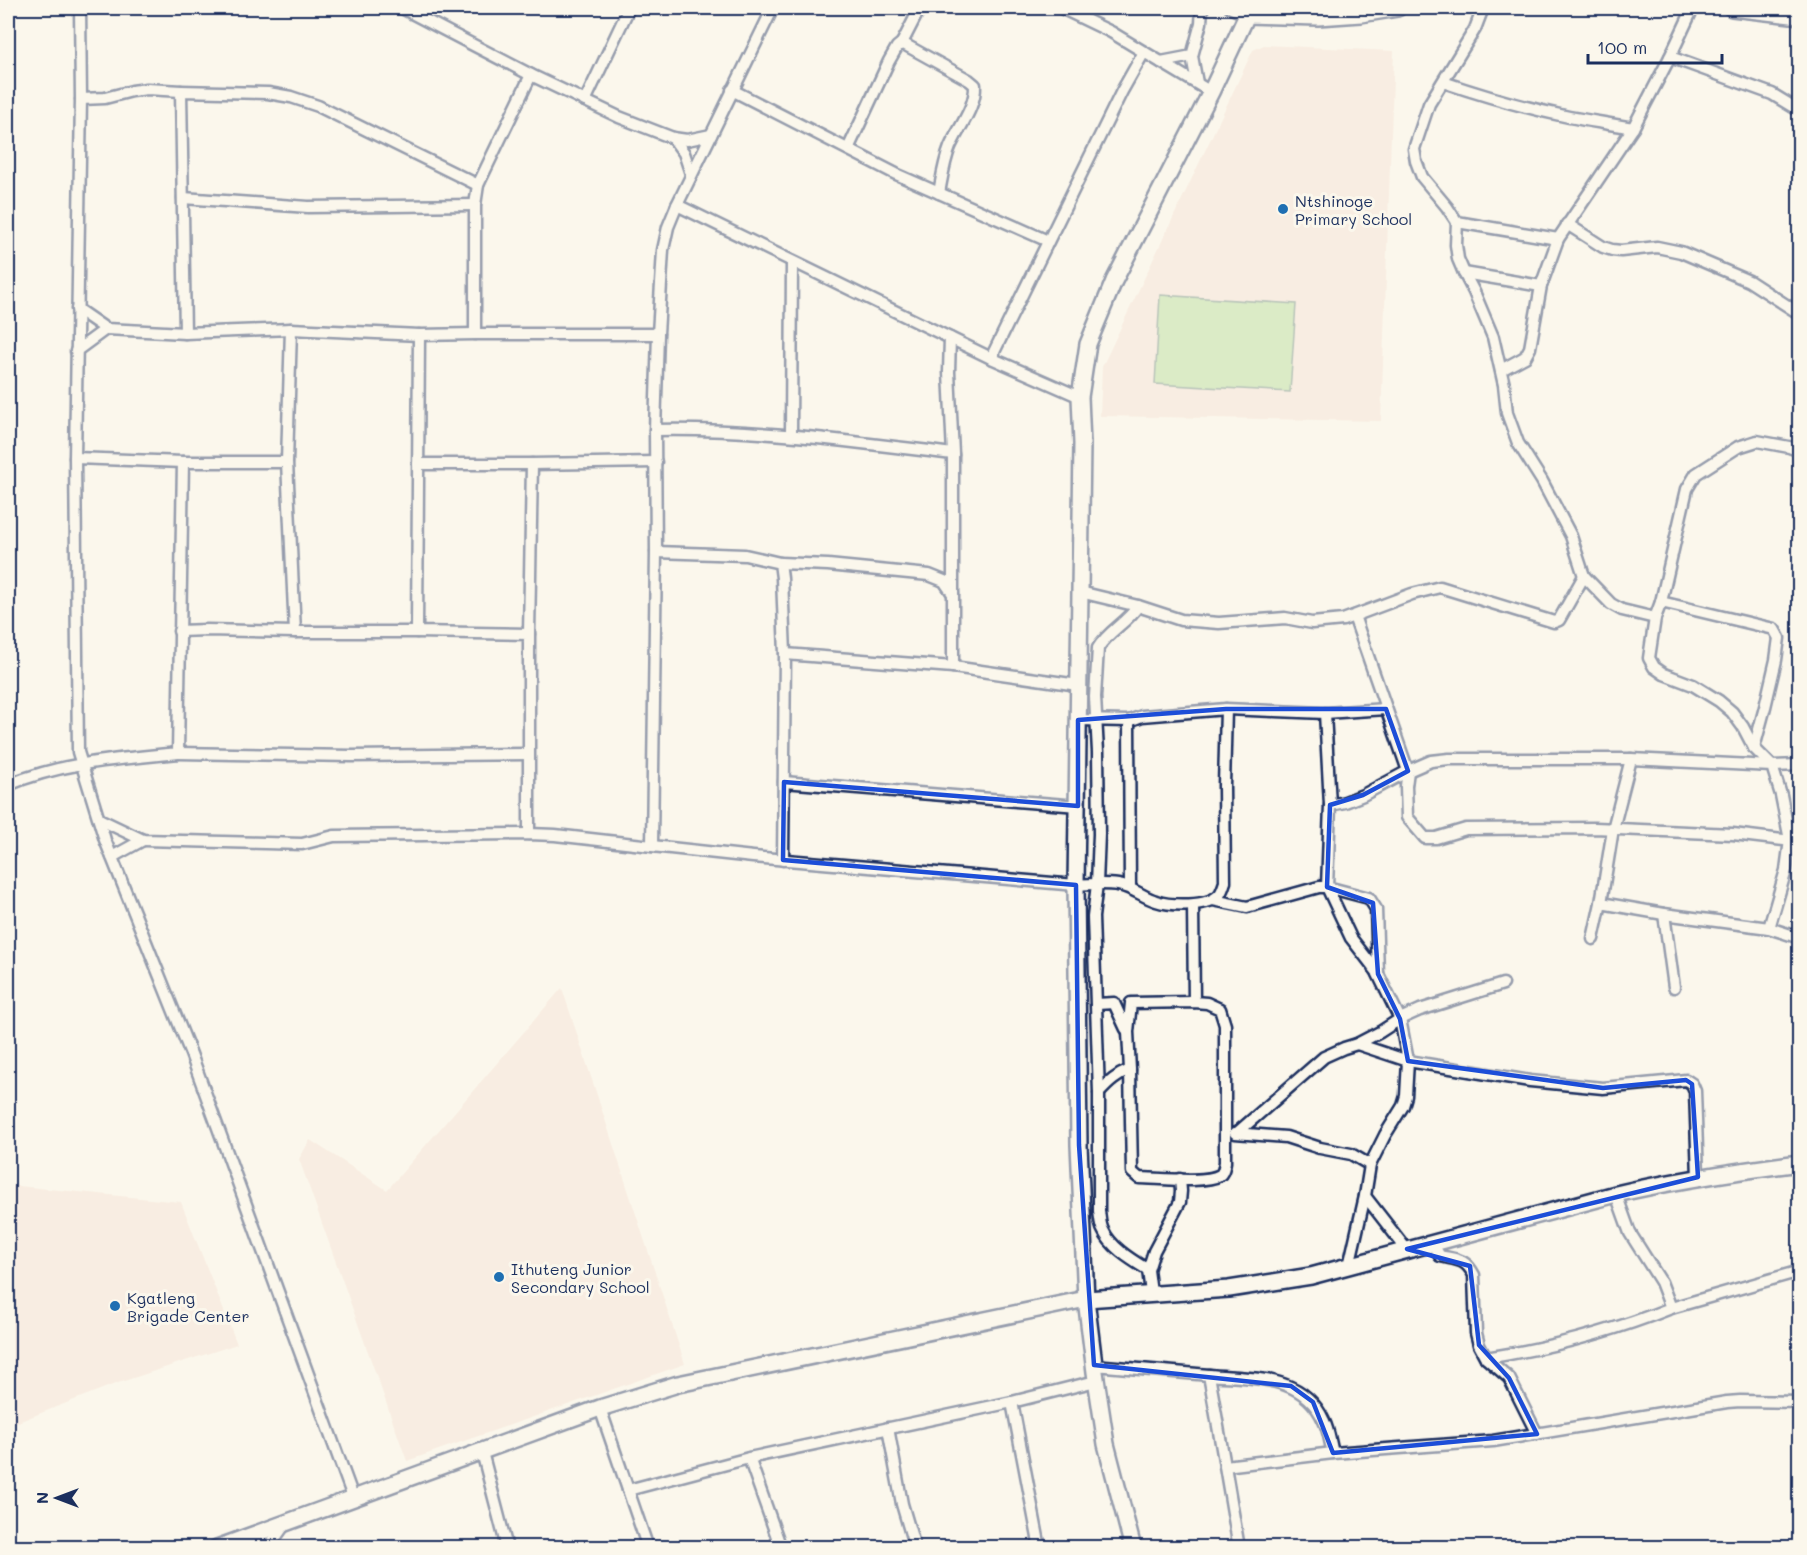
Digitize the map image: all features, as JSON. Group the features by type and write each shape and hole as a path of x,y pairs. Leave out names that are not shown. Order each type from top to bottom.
{"street":[{"path":"80,8 81,99 75,458 77,742 81,763 105,840 191,1054 353,1497"},
{"path":"402,8 531,75 619,117 673,138 687,140 711,135"},
{"path":"585,101 628,8"},
{"path":"652,846 656,430 663,250 668,227 691,174 773,8"},
{"path":"848,149 889,61 902,43 920,8"},
{"path":"1061,8 1111,32 1211,92"},
{"path":"1197,83 1192,56 1201,23 1202,8"},
{"path":"1231,8 1247,15 1318,16 1361,14 1398,8"},
{"path":"1483,8 1475,29 1429,104 1414,149 1416,161 1422,177 1447,207 1456,222 1458,259 1493,337 1507,413 1518,443 1542,481 1571,536 1584,576 1611,604 1622,610 1655,618"},
{"path":"1500,370 1525,357 1530,348 1541,286 1558,239 1633,128 1693,8"},
{"path":"1732,8 1800,16"},
{"path":"1133,1548 1106,1444 1086,1299 1079,1144 1076,885 1082,444 1080,397 1088,344 1114,281 1211,92 1247,15"},
{"path":"902,43 969,80 975,86 976,96 947,156 939,193"},
{"path":"991,358 1122,91 1144,52"},
{"path":"1161,62 1192,56"},
{"path":"1670,57 1772,94 1800,111"},
{"path":"475,334 475,205 478,185 531,75"},
{"path":"1443,82 1526,107 1633,128"},
{"path":"81,99 105,98 147,89 268,93 291,97 318,106 478,185"},
{"path":"732,90 939,193 1048,241"},
{"path":"181,91 185,333"},
{"path":"673,138 684,153 691,174"},
{"path":"183,198 308,207 475,205"},
{"path":"677,205 991,358 1080,397"},
{"path":"1456,222 1558,239"},
{"path":"1568,224 1603,247 1612,250 1657,247 1681,252 1749,281 1800,314"},
{"path":"791,435 792,262"},
{"path":"1464,273 1541,286"},
{"path":"77,309 106,330 185,333 291,329 419,334 658,334"},
{"path":"291,329 287,462 295,632"},
{"path":"76,351 106,330"},
{"path":"417,632 419,334"},
{"path":"950,338 949,372 953,454 953,667"},
{"path":"656,430 706,429 791,435 953,454"},
{"path":"1769,928 1795,841 1772,766 1754,748 1732,712 1693,685 1664,674 1654,667 1649,658 1655,618 1661,602 1688,489 1696,474 1738,447 1757,441 1800,451"},
{"path":"75,458 183,462 287,462"},
{"path":"178,753 183,462"},
{"path":"418,464 656,462"},
{"path":"529,834 532,464"},
{"path":"656,552 745,555 780,563 828,565 929,575 944,581 953,594"},
{"path":"780,563 785,654 783,860"},
{"path":"1080,592 1138,606 1181,620 1219,623 1285,618 1312,623 1328,623 1343,620 1412,594 1440,587 1554,622 1559,620 1584,576"},
{"path":"1661,602 1774,629 1777,632 1779,638 1776,660 1754,748"},
{"path":"1138,606 1133,615 1098,648 1095,697 1099,834 1093,916 1099,1093 1099,1211 1102,1230 1111,1242 1127,1257 1148,1270"},
{"path":"1354,616 1408,771 1407,817 1425,838 1436,838 1466,829 1613,829 1733,834 1795,841"},
{"path":"179,631 529,634"},
{"path":"785,654 953,667 1078,685"},
{"path":"1078,720 1129,721 1142,716 1226,709 1325,713 1386,709"},
{"path":"1213,900 1220,894 1225,882 1223,796 1226,709"},
{"path":"1325,713 1330,805 1327,887 1351,938 1378,974 1400,1019 1408,1061 1406,1096 1403,1106 1370,1165 1349,1266"},
{"path":"1129,721 1130,888"},
{"path":"8,785 48,770 81,763 178,753 352,756 528,754"},
{"path":"1330,805 1363,795 1431,761 1449,759 1631,759 1772,766 1800,765"},
{"path":"1593,939 1613,829 1631,759"},
{"path":"784,782 1078,806"},
{"path":"99,819 143,840 302,844 334,836 555,835 783,860 1076,885 1119,885 1159,902 1193,905 1213,900 1247,907 1319,887 1327,887 1370,898 1373,903 1376,909 1378,974"},
{"path":"112,857 143,840"},
{"path":"1600,903 1769,928 1800,938"},
{"path":"1193,905 1194,1002"},
{"path":"1664,914 1674,987"},
{"path":"1239,1132 1324,1057 1357,1044 1420,1010 1503,984"},
{"path":"1097,1004 1114,1003 1194,1002 1207,1003 1220,1009 1226,1025 1225,1162 1220,1175 1196,1180 1139,1178 1132,1173 1131,1070 1128,1032 1131,1003"},
{"path":"1114,1003 1128,1032"},
{"path":"1357,1044 1408,1061 1530,1081 1603,1088 1686,1080 1692,1084 1695,1091 1698,1177"},
{"path":"1099,1093 1110,1080 1131,1070"},
{"path":"1226,1133 1239,1132 1286,1137 1320,1148 1351,1154 1370,1165"},
{"path":"218,1548 600,1408 688,1382 1086,1299 1229,1289 1311,1276 1616,1194 1698,1177 1800,1163"},
{"path":"1071,1176 1082,1197"},
{"path":"1151,1293 1148,1270 1154,1251 1179,1202 1180,1179"},
{"path":"1616,1194 1630,1233 1660,1282 1671,1308"},
{"path":"1365,1196 1407,1250"},
{"path":"1432,1243 1440,1256 1464,1261 1470,1266 1474,1275 1476,1333 1479,1345 1486,1358 1509,1378 1537,1434"},
{"path":"1486,1358 1531,1351 1586,1337 1671,1308 1800,1271"},
{"path":"1094,1365 1278,1382 1291,1386 1313,1402 1325,1422 1333,1453"},
{"path":"1209,1375 1239,1548"},
{"path":"628,1490 750,1458 1012,1402 1096,1381"},
{"path":"1012,1402 1040,1548"},
{"path":"1225,1466 1333,1453 1493,1441 1727,1402 1800,1402"},
{"path":"600,1408 648,1548"},
{"path":"888,1428 902,1504 915,1548"},
{"path":"482,1452 505,1547"},
{"path":"750,1458 781,1548"},
{"path":"268,1548 285,1524"}],"highlighted area":[{"path":"1226,709 1386,709 1408,771 1363,795 1330,805 1327,887 1373,903 1378,974 1400,1019 1408,1061 1603,1088 1686,1080 1692,1084 1698,1177 1407,1249 1470,1266 1479,1345 1509,1378 1537,1434 1333,1453 1313,1402 1291,1386 1094,1365 1079,1145 1076,885 783,860 784,782 1078,806 1078,720"}],"shaded area":[{"name":"Ntshinoge Primary School","path":"1264,45 1394,51 1381,421 1100,416 1102,367 1253,50"},
{"name":"Ithuteng Junior Secondary School","path":"562,988 685,1364 407,1461 299,1159 310,1140 387,1190"},
{"name":"Kgatleng Brigade Center","path":"8,1185 181,1202 237,1344 115,1384 8,1426"}],"green space":[{"path":"1160,295 1296,304 1290,392 1155,384"}],"place":[{"name":"Ntshinoge Primary School","path":"1283,209"},
{"name":"Ithuteng Junior Secondary School","path":"499,1277"},
{"name":"Kgatleng Brigade Center","path":"115,1306"}]}
